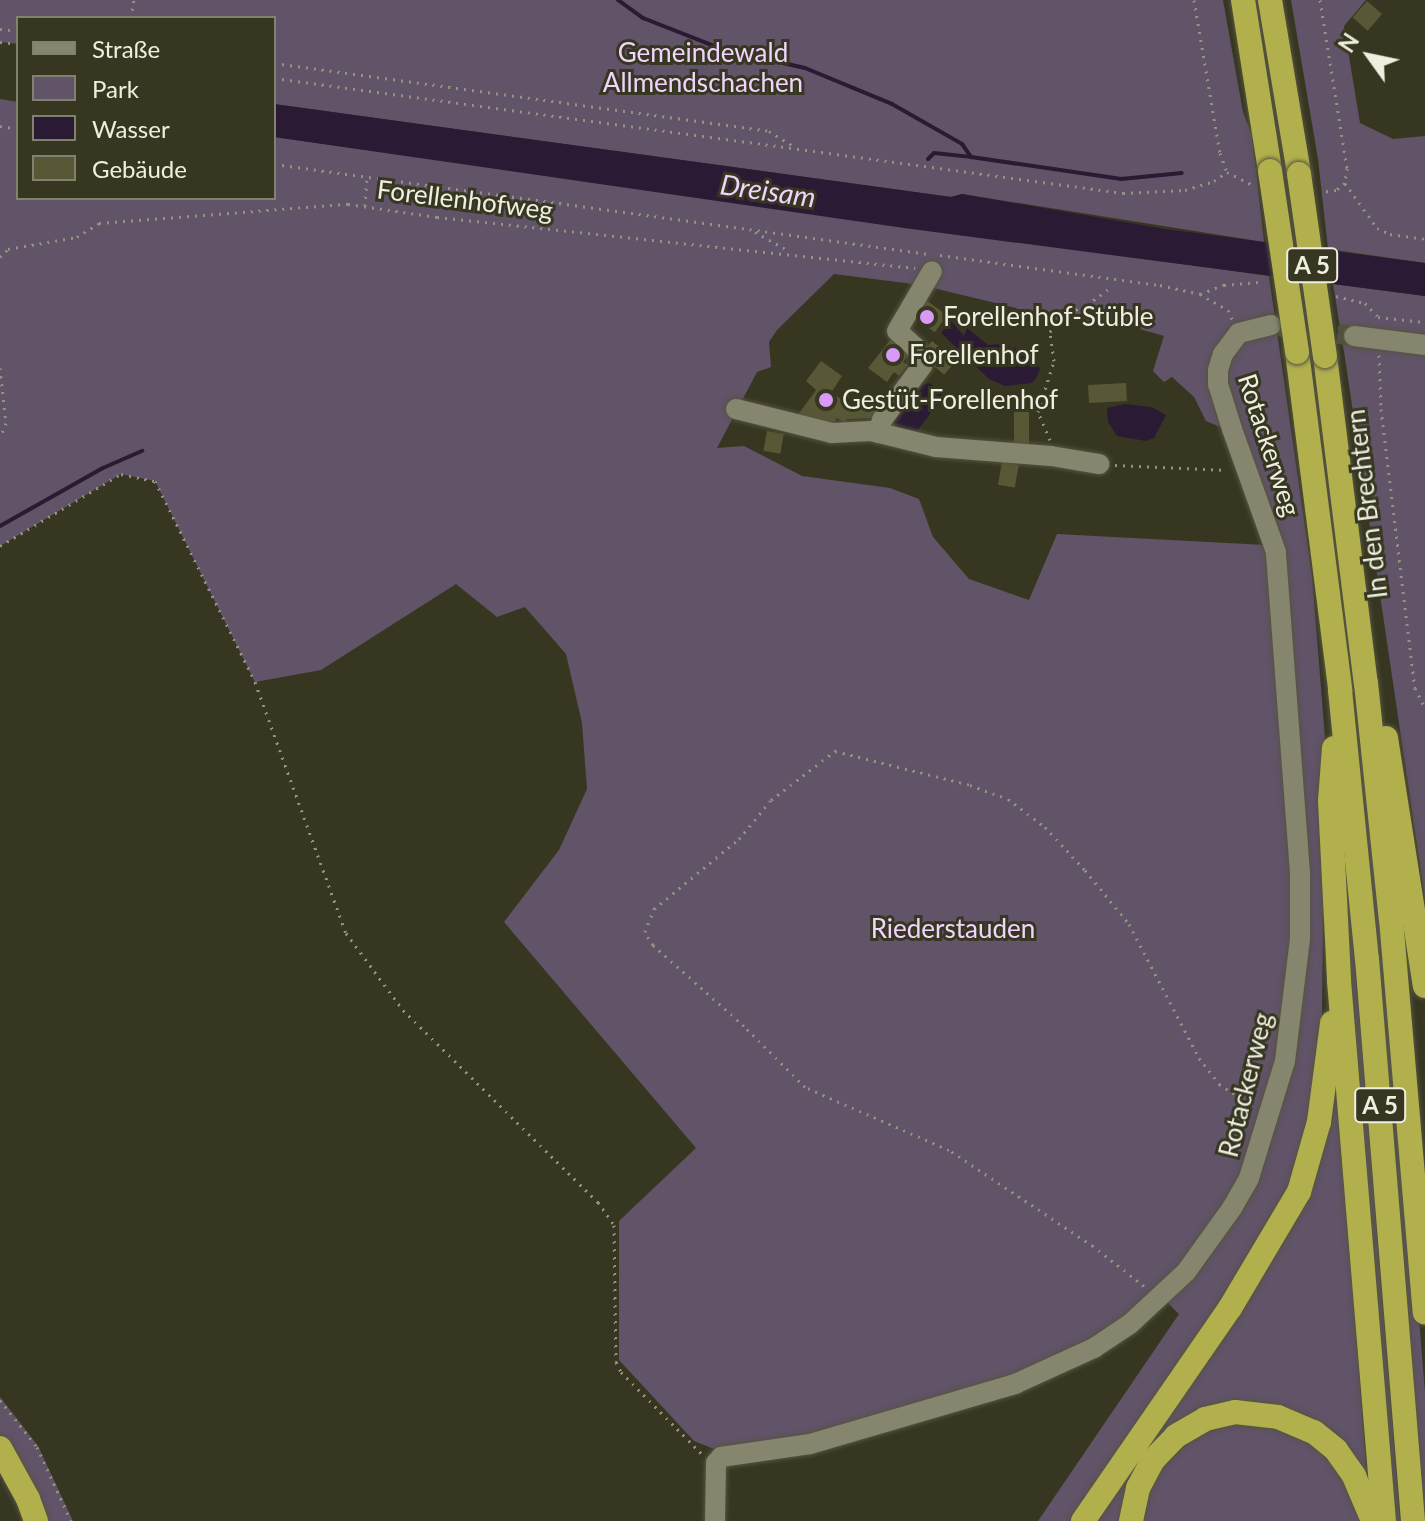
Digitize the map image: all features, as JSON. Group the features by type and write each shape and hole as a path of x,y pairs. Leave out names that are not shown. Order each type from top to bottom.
{"highway":[{"name":"A 5","path":"1243,0 1262,178 1297,352 1340,690 1369,974 1413,1521"},
{"name":"A 5","path":"1270,0 1325,356 1366,683 1391,919 1425,1313"},
{"path":"1366,683 1390,751 1425,986"},
{"path":"1340,690 1330,801 1339,981 1384,1521"},
{"path":"1083,1521 1230,1308 1299,1192 1319,1122 1339,981"},
{"path":"1131,1521 1138,1488 1153,1460 1176,1436 1205,1419 1235,1412 1278,1417 1314,1432 1336,1450 1354,1476 1373,1521"},
{"path":"0,1448 23,1489 36,1521"}],"street":[{"path":"878,433 882,420 922,366 916,348 897,331 932,271"},
{"path":"1239,333 1271,325"},
{"name":"Rotackerweg","path":"716,1463 721,1457 810,1444 1015,1384 1094,1348 1160,1298 1186,1272 1232,1208 1254,1164 1272,1112 1293,1009 1300,938 1300,873 1276,552 1218,384 1223,354 1239,333"},
{"path":"1354,336 1425,345"},
{"path":"736,409 832,433 878,433 936,447 1051,456 1099,464"},
{"path":"715,1521 716,1463"}],"path":[{"path":"1194,0 1220,153 1227,172"},
{"path":"1320,0 1340,107 1347,168 1345,183 1377,228 1390,234 1425,239"},
{"path":"276,63 769,131 796,148"},
{"path":"276,78 1123,193 1185,190 1214,181 1227,172 1262,178"},
{"path":"276,164 1160,285 1200,294 1228,310 1239,333"},
{"path":"365,206 367,176"},
{"path":"1328,192 1345,183"},
{"name":"Forellenhofweg","path":"0,257 8,249 77,237 99,223 365,206 437,217 791,252 932,271"},
{"path":"752,230 791,252"},
{"path":"1200,294 1224,285 1262,282"},
{"path":"1051,456 1050,438 1038,412 1054,361 1050,332 1061,316 1087,305 1111,287"},
{"path":"1335,296 1365,303 1378,317 1425,322"},
{"name":"In den Brechtern","path":"1379,339 1381,409 1415,688 1425,708"},
{"path":"0,368 6,423 0,438"},
{"path":"1099,464 1248,471"},
{"path":"0,546 121,474 155,481 255,682 346,933 403,1010 598,1202 614,1225 616,1236 616,1362 621,1372 693,1449 716,1463"},
{"path":"1160,1298 1093,1246 949,1150 805,1087 744,1026 653,945 645,932 654,909 739,839 771,800 835,751 970,785 1008,799 1045,827 1085,870 1129,924 1205,1067 1219,1084 1238,1099 1272,1112"},
{"path":"0,1400 37,1447 71,1521"}],"green space":[{"name":"Gemeindewald Allmendschachen","path":"0,0 1223,0 1243,112 1252,135 1264,242 962,194 951,197 276,104 276,16 16,16 16,44 0,42"},
{"path":"1291,0 1366,0 1344,26 1360,123 1393,139 1425,136 1425,263 1328,249 1318,159"},
{"name":"Riederstauden","path":"0,99 16,102 16,200 276,200 276,137 1269,276 1312,576 1325,738 1322,1017 1309,1123 1287,1191 1268,1228 1076,1521 1038,1521 1179,1314 1165,1300 1125,1316 1093,1337 1018,1373 810,1436 714,1449 694,1441 619,1360 619,1221 696,1148 504,922 559,850 587,789 582,723 566,654 525,607 497,617 456,584 321,670 255,682 155,481 121,474 0,546","holes":["834,274 921,285 1016,308 1036,318 1129,326 1164,336 1153,371 1164,382 1172,377 1194,397 1206,421 1225,429 1265,545 1057,534 1029,600 969,579 933,537 919,499 890,488 802,476 744,446 717,448 757,372 771,367 769,342 777,330"]},
{"path":"1333,284 1425,296 1425,899 1345,358"},
{"path":"1366,747 1401,1095 1425,1393 1425,1515 1359,749"},
{"path":"1344,848 1400,1521 1389,1521 1351,1047"},
{"path":"1338,1081 1367,1480 1314,1425 1188,1420 1121,1521 1093,1521 1175,1397 1325,1118"},
{"path":"0,1397 38,1446 73,1521 43,1521 0,1435"},
{"path":"1243,1422 1283,1427 1317,1448 1336,1467 1362,1517 1359,1521 1139,1521 1144,1498 1163,1459 1209,1428"}],"water":[{"name":"Dreisam","path":"276,104 951,197 962,194 1165,229 1425,263 1425,296 904,228 276,137"},
{"path":"951,321 964,336 967,328 988,345 1002,344 1030,353 1040,369 1036,378 1032,383 1005,386 989,379 941,333"},
{"path":"929,383 943,392 938,403 918,430 898,428 894,422 896,416 923,385"},
{"path":"1125,404 1151,407 1166,415 1154,438 1146,441 1117,436 1108,422 1107,408"}],"building":[{"path":"1367,1 1382,14 1368,31 1353,18"},
{"path":"926,300 947,315 935,332 914,317"},
{"name":"Forellenhof","path":"894,335 913,349 903,362 908,365 899,376 894,372 887,382 868,368"},
{"path":"932,341 956,361 944,375 920,355"},
{"name":"Gestüt-Forellenhof","path":"821,361 842,376 831,393 854,407 884,408 878,418 847,419 845,423 837,418 833,425 826,420 821,426 797,416 816,390 806,381"},
{"path":"1126,383 1127,401 1089,403 1088,385"},
{"path":"1014,409 1029,409 1029,445 1014,445"},
{"path":"767,431 784,434 780,454 764,451"},
{"path":"1002,462 1019,465 1015,488 998,485"}],"waterway":[{"path":"618,0 643,18 722,49 805,68 892,104 962,144 971,157 1121,179 1182,173"},
{"path":"928,159 934,153 971,157"},
{"path":"0,526 103,468 142,451"}],"tunnel":[{"path":"1278,326 1354,336"}],"place":[{"name":"Forellenhof-Stüble","path":"927,317"},
{"name":"Forellenhof","path":"893,355"},
{"name":"Gestüt-Forellenhof","path":"826,400"}]}
